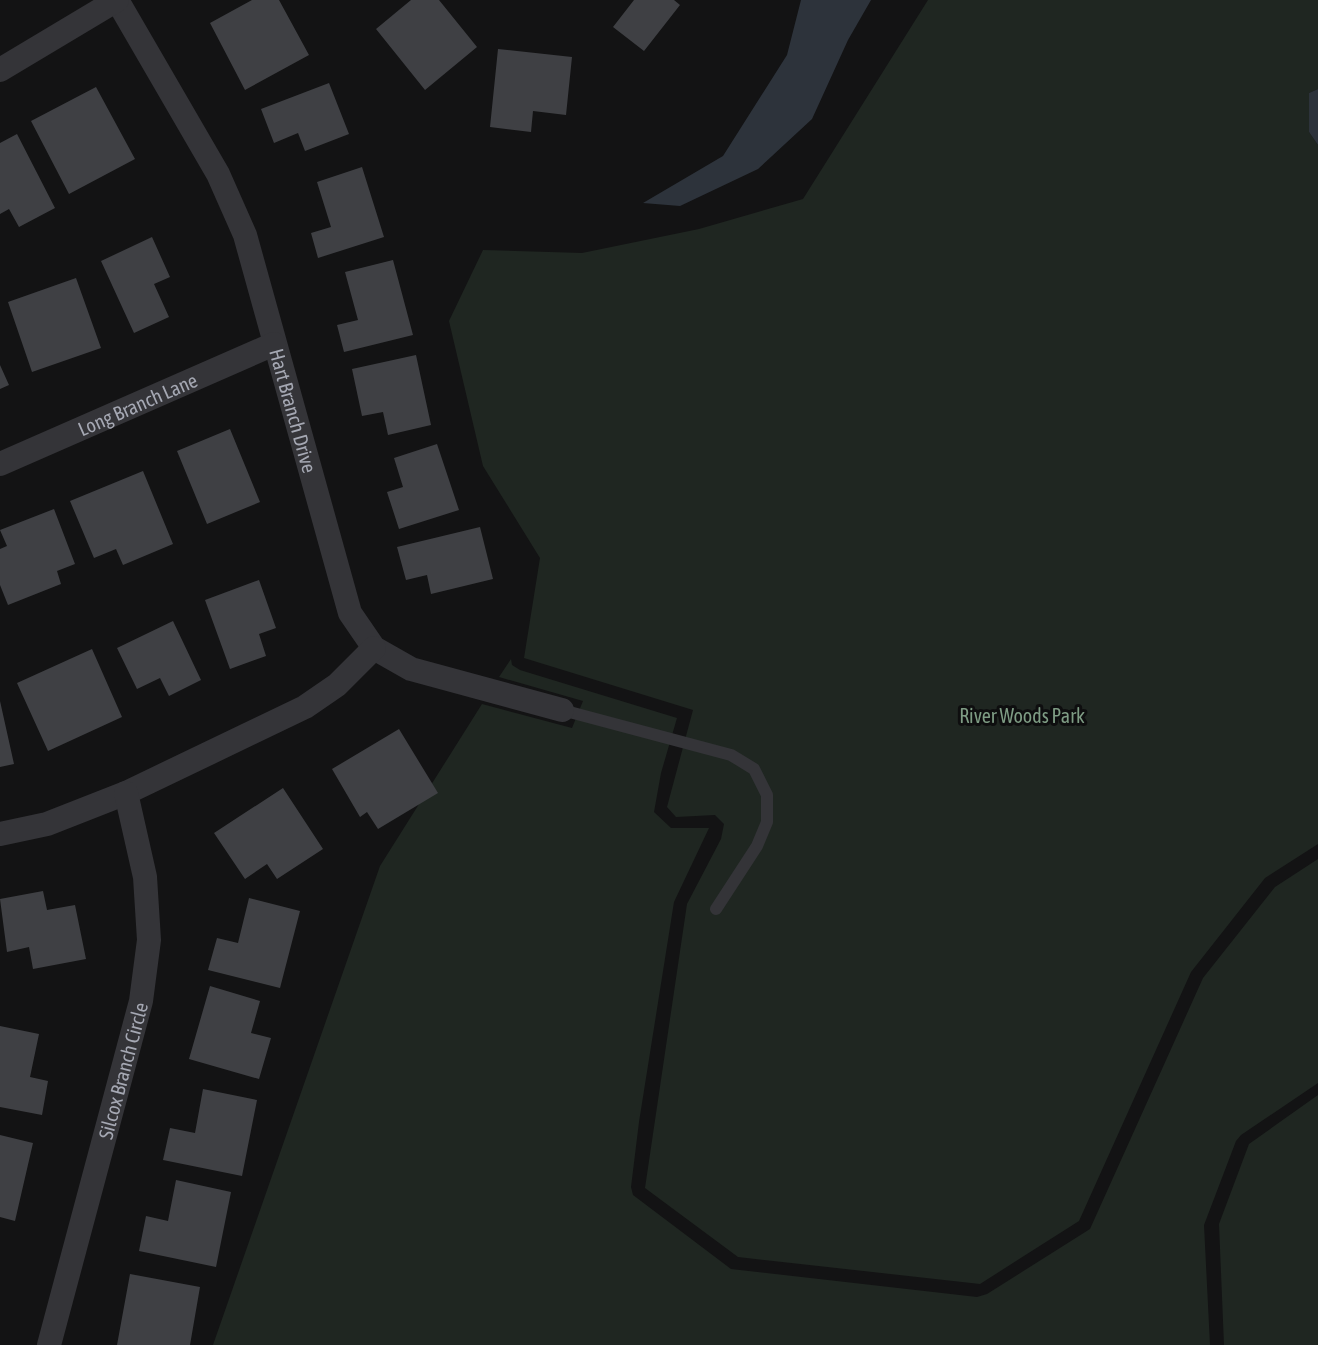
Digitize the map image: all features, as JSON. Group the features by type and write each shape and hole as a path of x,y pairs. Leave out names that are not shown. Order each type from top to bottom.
{"street":[{"path":"0,70 117,0"},
{"name":"Hart Branch Drive","path":"117,0 218,174 245,235 350,613 374,648 411,669 562,710"},
{"name":"Long Branch Lane","path":"0,464 274,344"},
{"path":"0,834 47,824 126,793 305,707 337,685 374,648"},
{"name":"Silcox Branch Circle","path":"49,1345 141,1001 149,940 145,877 126,793"}],"lane":[{"path":"562,710 731,755 754,769 767,795 767,822 757,846 716,909"}],"green space":[{"name":"River Woods Park","path":"928,0 1318,0 1318,89 1309,93 1309,132 1318,145 1318,844 1265,878 1191,972 1079,1221 980,1284 738,1257 645,1188 687,904 721,839 724,824 715,815 676,817 667,807 693,710 524,658 540,558 483,466 449,321 483,250 582,253 699,229 803,199"},
{"path":"511,659 512,665 520,670 677,718 661,773 654,812 671,828 709,828 674,902 631,1187 633,1195 731,1269 977,1297 987,1294 1090,1229 1203,978 1275,887 1318,859 1318,1083 1236,1141 1204,1225 1210,1345 213,1345 380,866 482,704 572,728 583,701 499,677"},
{"path":"1318,1095 1318,1345 1224,1345 1219,1224 1249,1144"}],"shaded area":[{"path":"801,0 871,0 848,40 812,119 758,169 680,206 643,203 723,156 787,55"},
{"path":"1318,89 1318,145 1309,132 1309,93"}],"building":[{"path":"252,0 279,0 309,55 245,90 210,23"},
{"path":"411,0 439,0 477,47 425,90 376,29"},
{"path":"634,0 674,0 680,5 644,51 613,27"},
{"path":"498,49 572,57 566,115 533,111 531,132 490,127"},
{"path":"329,83 349,134 305,151 298,133 274,143 261,109"},
{"path":"96,87 135,159 69,194 31,121"},
{"path":"17,134 55,208 19,227 9,209 0,214 0,143"},
{"path":"362,167 384,237 318,258 311,233 331,227 317,182"},
{"path":"152,237 170,277 154,284 169,317 134,333 101,261"},
{"path":"393,260 413,335 344,352 337,325 358,320 345,272"},
{"path":"76,278 101,348 32,372 8,302"},
{"path":"416,355 431,425 388,435 383,412 362,416 352,369"},
{"path":"0,365 9,385 0,389"},
{"path":"230,429 260,502 207,524 177,451"},
{"path":"437,444 459,510 399,529 387,492 403,487 394,458"},
{"path":"143,471 173,544 123,565 116,549 94,558 70,501"},
{"path":"54,509 75,564 57,571 61,584 8,605 0,585 0,549 7,546 0,530"},
{"path":"480,527 493,579 431,594 427,575 406,580 397,547"},
{"path":"259,580 276,628 259,634 266,656 230,669 205,600"},
{"path":"173,621 201,680 169,696 160,678 137,689 117,648"},
{"path":"92,649 122,717 48,751 17,683"},
{"path":"0,701 14,764 0,767"},
{"path":"399,729 438,793 378,829 367,812 360,817 332,769"},
{"path":"283,788 323,849 277,879 267,864 245,879 214,833"},
{"path":"43,891 47,910 75,905 86,959 33,969 29,947 7,952 0,899"},
{"path":"249,898 300,911 280,988 208,970 217,938 238,943"},
{"path":"210,986 260,1001 251,1033 271,1038 259,1079 189,1059"},
{"path":"0,1026 39,1034 30,1077 48,1081 42,1115 0,1107"},
{"path":"203,1089 257,1100 242,1176 163,1160 170,1128 195,1133"},
{"path":"0,1135 33,1143 15,1221 0,1217"},
{"path":"176,1180 231,1192 216,1267 139,1251 146,1216 168,1221"},
{"path":"130,1274 200,1287 190,1345 117,1345"}]}
